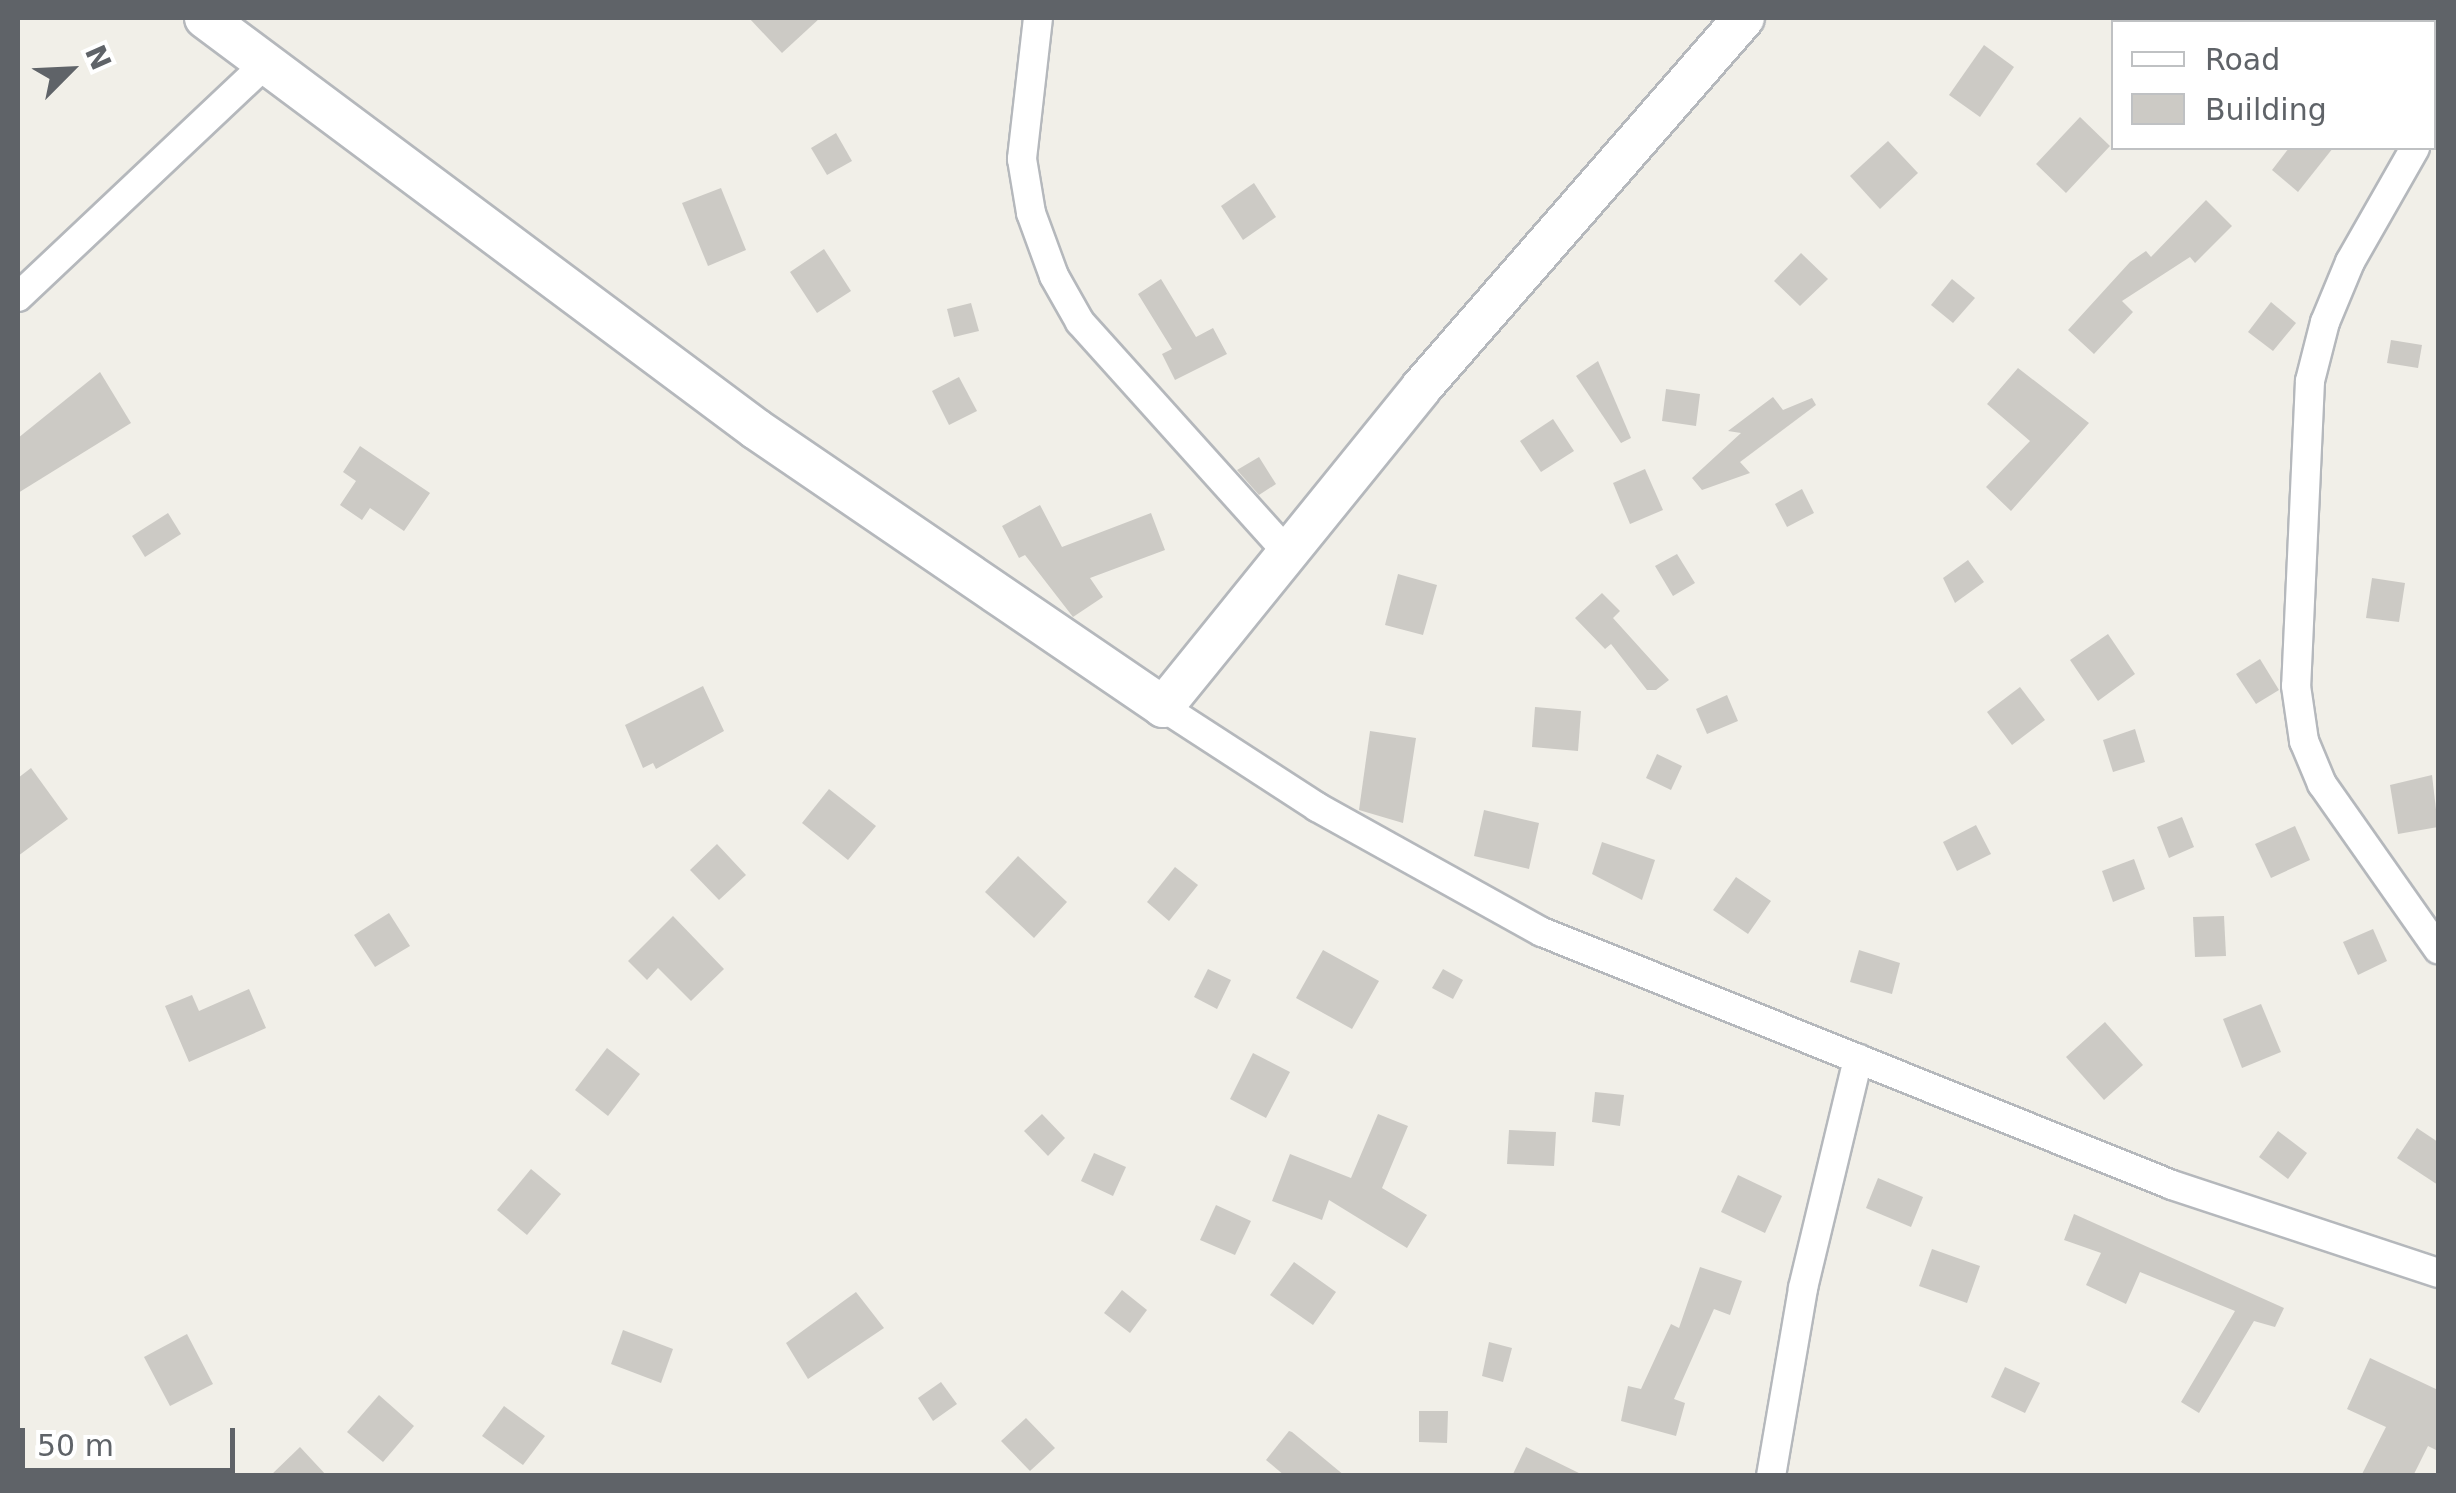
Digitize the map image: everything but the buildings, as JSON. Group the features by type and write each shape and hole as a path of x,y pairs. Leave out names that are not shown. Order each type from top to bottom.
{"street":[{"path":"205,18 756,428 1163,708 1317,808 1542,932 2172,1184 2438,1273"},
{"path":"1038,18 1022,160 1031,213 1054,276 1080,322 1288,553"},
{"path":"1163,708 1421,388 1744,18"},
{"path":"18,298 266,64"},
{"path":"2414,150 2350,262 2324,322 2310,381 2296,686 2304,741 2322,784 2438,950"},
{"path":"1771,1476 1803,1288 1858,1059"}]}
